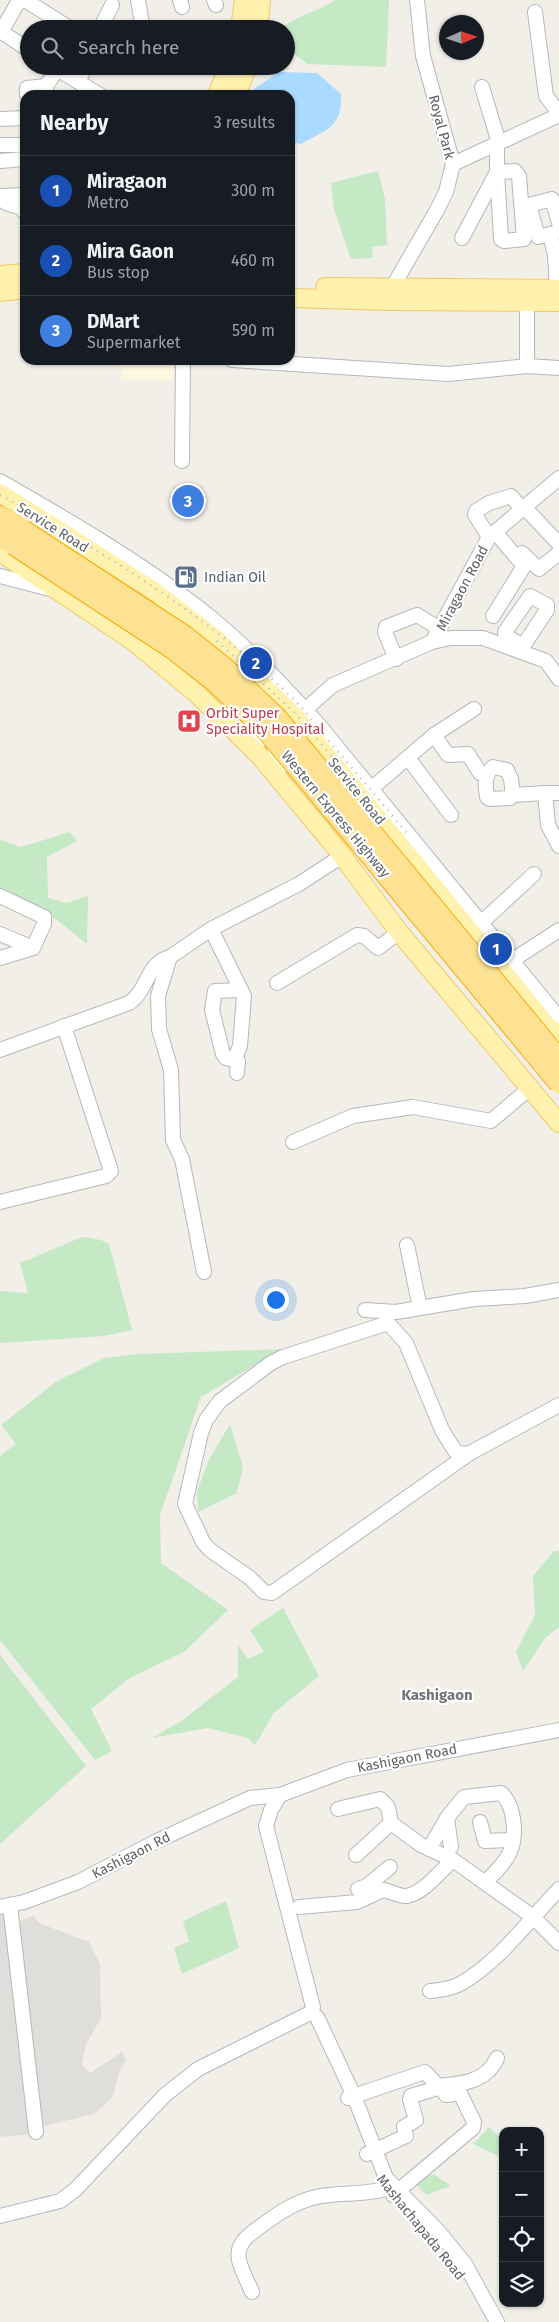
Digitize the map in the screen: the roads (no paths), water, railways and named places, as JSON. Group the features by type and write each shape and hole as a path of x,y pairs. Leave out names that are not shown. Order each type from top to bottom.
{"highway":[{"name":"Western Express Highway","path":"0,516 9,541 173,649 214,681 266,730 559,1083"},
{"name":"Western Express Highway","path":"9,541 185,636 225,668 278,719 559,1059"}],"main road":[{"path":"241,20 244,0"},
{"path":"259,20 261,0"},
{"path":"219,90 225,75"},
{"path":"237,90 242,75"},
{"path":"0,275 20,273"},
{"path":"295,287 391,295"},
{"path":"0,292 20,290"},
{"path":"295,298 558,293"},
{"name":"Service Road","path":"0,493 136,572 216,639 300,714 506,964 548,1027 559,1035"},
{"path":"9,541 61,592 133,641 197,694 238,734 278,777 342,856 399,932 559,1122"}],"street":[{"path":"20,44 0,31 17,4 25,0 57,20"},
{"path":"138,0 141,20"},
{"name":"Royal Park","path":"391,295 446,192 453,164 423,56 418,0"},
{"path":"104,20 112,5"},
{"path":"453,164 559,114 546,96 535,12"},
{"path":"27,90 27,88 46,90 52,75"},
{"path":"67,75 92,90"},
{"path":"77,81 81,75"},
{"path":"482,87 498,144 497,172 501,239 504,241 522,240 518,174 515,171 497,172"},
{"path":"0,119 20,118"},
{"path":"0,145 20,144"},
{"path":"0,161 20,159"},
{"path":"462,238 497,172"},
{"path":"0,197 20,203"},
{"path":"558,293 554,233 536,236 529,205 552,198 559,223"},
{"path":"527,295 527,366"},
{"path":"295,364 448,374 527,366 559,368"},
{"path":"182,461 183,365"},
{"name":"Miragaon Road","path":"282,732 333,684 432,642 459,588 495,533 559,478"},
{"path":"0,481 62,517 136,572"},
{"path":"559,544 511,496 489,503 476,511 475,516 537,568 541,568 559,553"},
{"path":"493,616 524,566 495,533"},
{"path":"0,576 61,592"},
{"path":"396,658 385,632 386,627 417,615 440,629"},
{"path":"432,642 474,637 521,649 553,661 559,680"},
{"path":"371,789 434,735 474,709"},
{"path":"238,734 265,739 282,732"},
{"path":"278,777 274,746 282,732"},
{"path":"434,735 448,755 468,754 480,773"},
{"path":"408,758 451,815"},
{"path":"343,764 371,789 463,911 481,922 506,964 559,1018"},
{"path":"513,795 552,793 548,825 555,833 559,846"},
{"path":"0,1050 134,1000 158,962 170,958 211,930 298,884 342,856"},
{"path":"481,922 534,874"},
{"path":"0,896 44,917 44,924 33,948 0,958"},
{"path":"211,930 241,990 244,996 240,1046 235,1066 223,1054 212,1005 216,991 241,990"},
{"path":"506,964 559,930"},
{"path":"277,982 357,935 364,936 378,948 399,932"},
{"path":"0,934 33,948"},
{"path":"170,958 158,996 159,1029 171,1070 173,1140 182,1159 204,1272"},
{"path":"0,1202 106,1176 111,1171 112,1168 64,1026"},
{"path":"293,1142 353,1116 413,1107 491,1121 530,1088"},
{"path":"407,1245 420,1308"},
{"path":"365,1310 396,1312 474,1298 526,1296 559,1290"},
{"path":"470,1453 462,1454 455,1450 442,1430 406,1343 388,1322 283,1357 271,1363 220,1402 206,1420 201,1433 185,1504 210,1550 250,1578 264,1592 272,1593 470,1453 559,1405"},
{"name":"Kashigaon Road","path":"259,1797 280,1795 347,1770 559,1730"},
{"path":"430,1849 447,1818 464,1797 496,1792 501,1793 512,1812 513,1840 510,1853 495,1874 485,1882"},
{"name":"Mashachapada Road","path":"280,1795 271,1810 266,1826 312,2014 351,2097 370,2152 392,2190 447,2247 468,2277 489,2322"},
{"name":"Kashigaon Rd","path":"5,1906 24,1902 78,1882 157,1841 250,1798 259,1797"},
{"path":"338,1809 380,1799 388,1807 391,1823 430,1849 452,1854 485,1882 533,1917 559,1943"},
{"path":"447,1818 452,1854"},
{"path":"480,1822 485,1841 513,1840"},
{"path":"356,1855 391,1823"},
{"path":"359,1890 383,1890 399,1895 412,1894 421,1888 452,1854"},
{"path":"359,1890 367,1886 390,1867"},
{"path":"430,1991 448,1989 460,1984 494,1958 559,1889"},
{"path":"299,1907 357,1902 359,1890"},
{"path":"5,1906 36,2132"},
{"path":"0,2216 60,2201 75,2190 127,2133 182,2080 198,2068 312,2014"},
{"path":"351,2097 425,2072 438,2086 463,2084 476,2080 493,2068 498,2058"},
{"path":"252,2292 239,2260 243,2240 279,2212 294,2205 327,2195 360,2194 392,2190 473,2128 474,2122 460,2093 446,2095 441,2087 411,2096 416,2120 404,2128 406,2136 370,2152"},
{"path":"468,2277 497,2322"}],"water":[{"path":"295,72 317,73 341,94 339,114 336,121 325,131 301,144 295,143 295,90 254,89 275,75 295,75"}],"railway":[{"path":"0,495 118,564 194,615 230,643 303,709 410,837"},
{"path":"217,641 293,711 369,800"}],"place":[{"name":"DMart","path":"188,501"},
{"name":"Indian Oil","path":"186,577"},
{"name":"Mira Gaon","path":"256,663"},
{"name":"Orbit Super Speciality Hospital","path":"189,721"},
{"name":"Miragaon","path":"496,949"}],"district":[{"name":"Kashigaon","path":"437,1695"}]}
